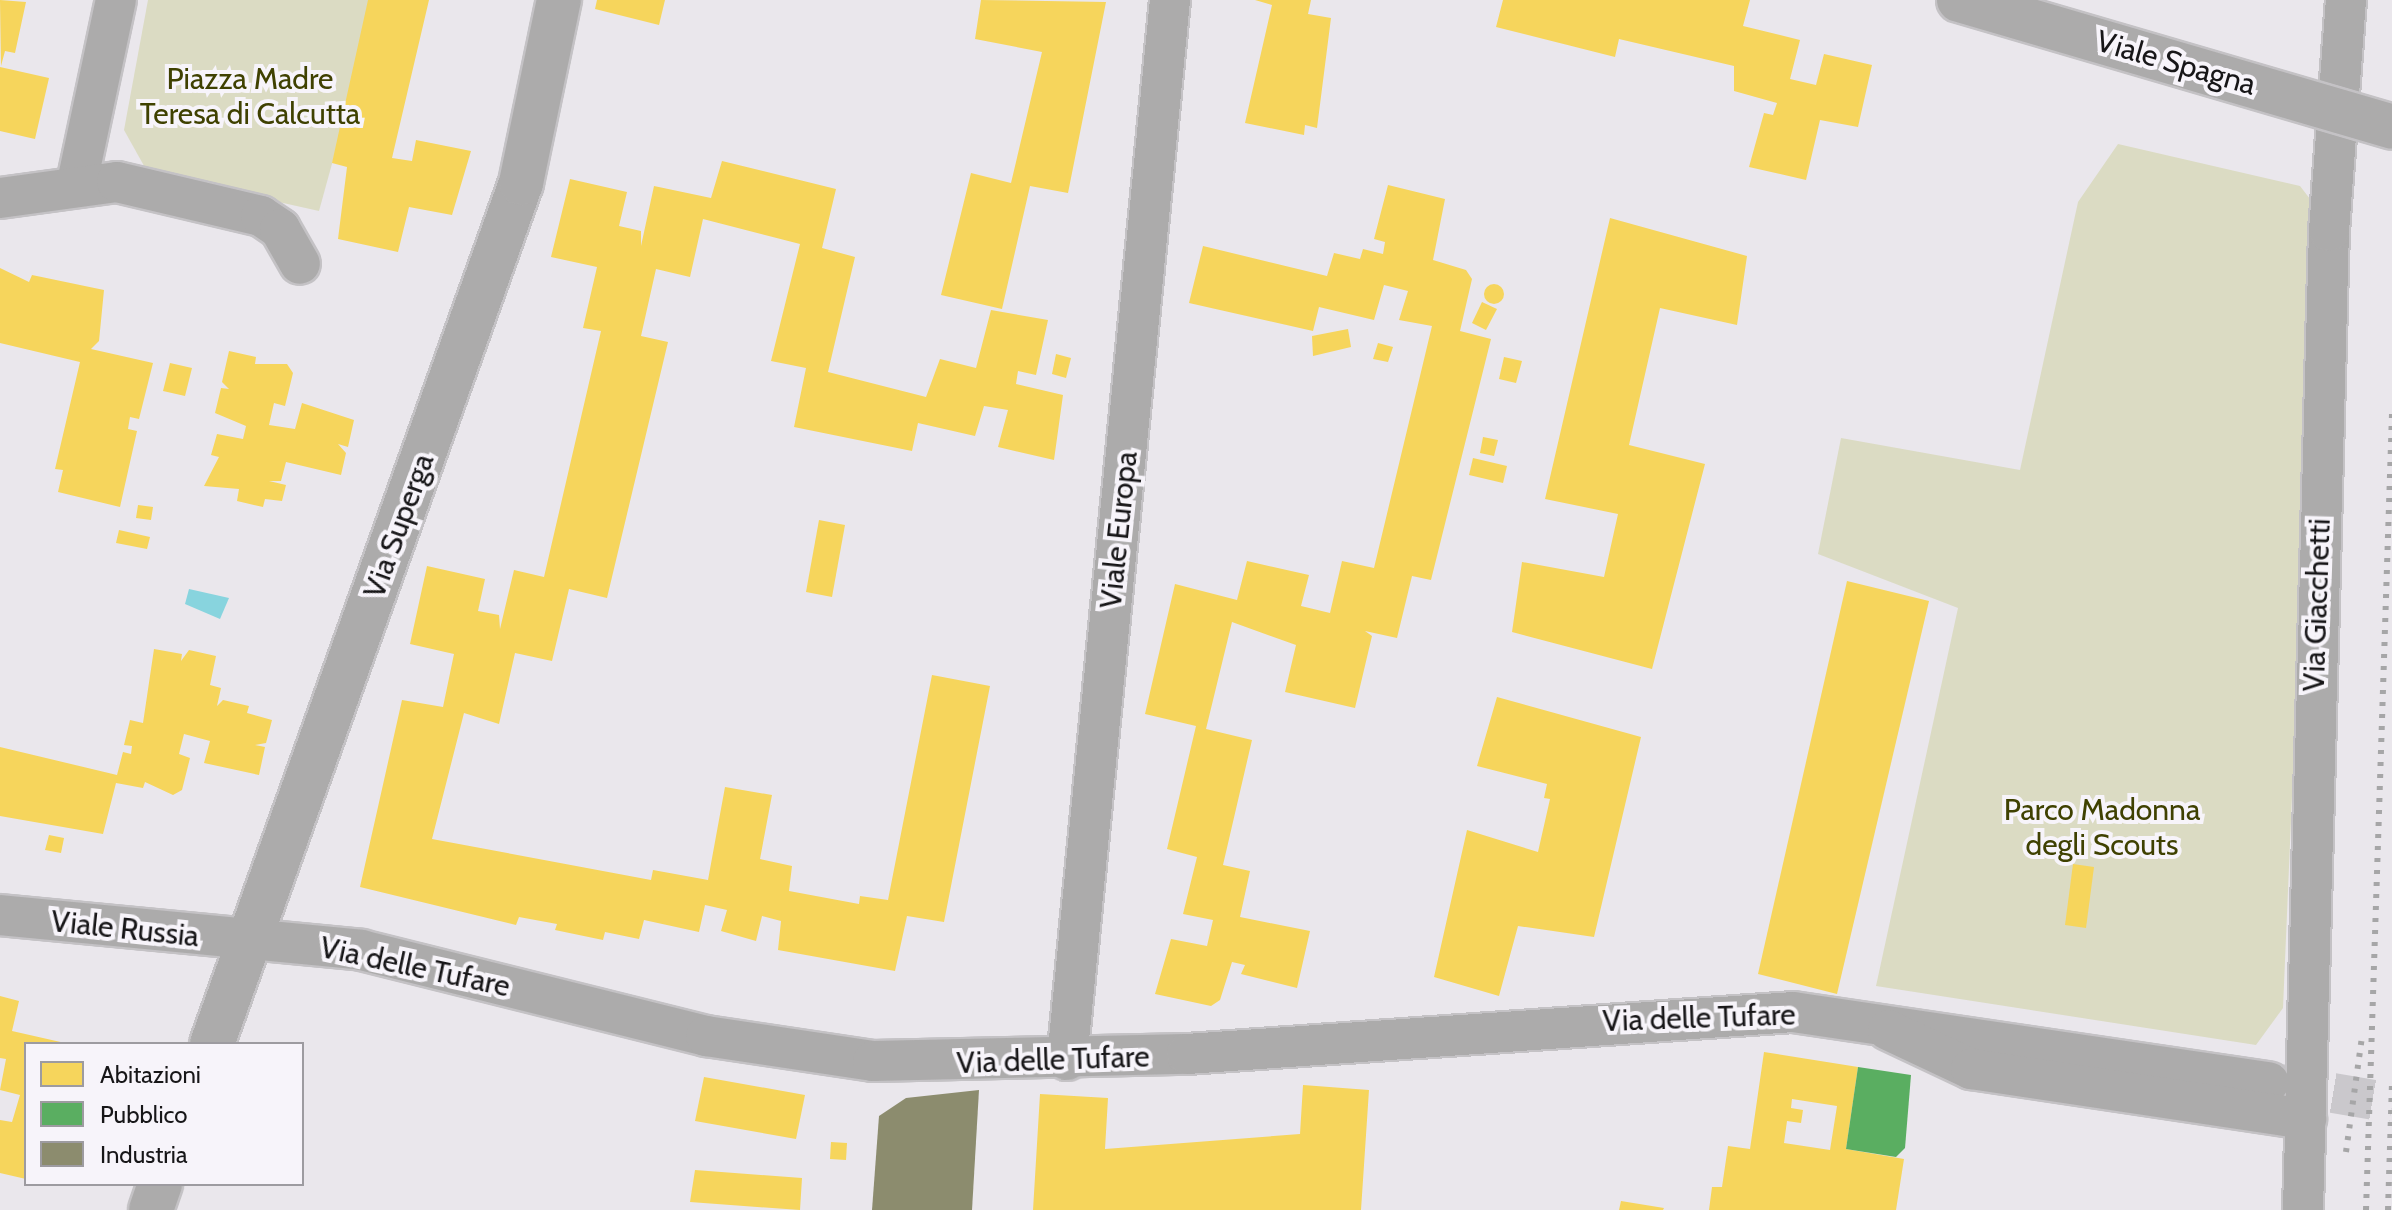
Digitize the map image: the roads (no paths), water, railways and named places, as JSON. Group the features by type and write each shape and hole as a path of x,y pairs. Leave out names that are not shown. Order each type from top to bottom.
{"street":[{"path":"77,183 116,0"},
{"name":"Via Superga","path":"213,1042 521,183 559,0"},
{"name":"Viale Europa","path":"1067,1060 1170,0"},
{"name":"Viale Spagna","path":"1959,0 2392,127"},
{"name":"Via Giacchetti","path":"2303,1210 2329,246 2346,0"},
{"path":"0,198 77,183 117,182 261,216 280,229 300,264"},
{"name":"Viale Russia","path":"0,915 250,941"},
{"name":"Via delle Tufare","path":"250,941 361,950 706,1036 781,1048 936,1064 1067,1060 1730,1013 1867,1018 2269,1082"},
{"name":"Via delle Tufare","path":"1867,1018 1971,1069 2306,1119"},
{"path":"151,1210 159,1186"}],"water":[{"path":"189,589 229,598 220,619 185,604"}],"tunnel":[{"path":"2274,1083 2392,1103"}],"railway":[{"path":"2366,1210 2392,412"},
{"path":"2346,1152 2362,1036"},
{"path":"2388,1210 2392,1080"}],"park label":[{"name":"Piazza Madre Teresa di Calcutta","path":"250,96"},
{"name":"Parco Madonna degli Scouts","path":"2102,827"}]}
